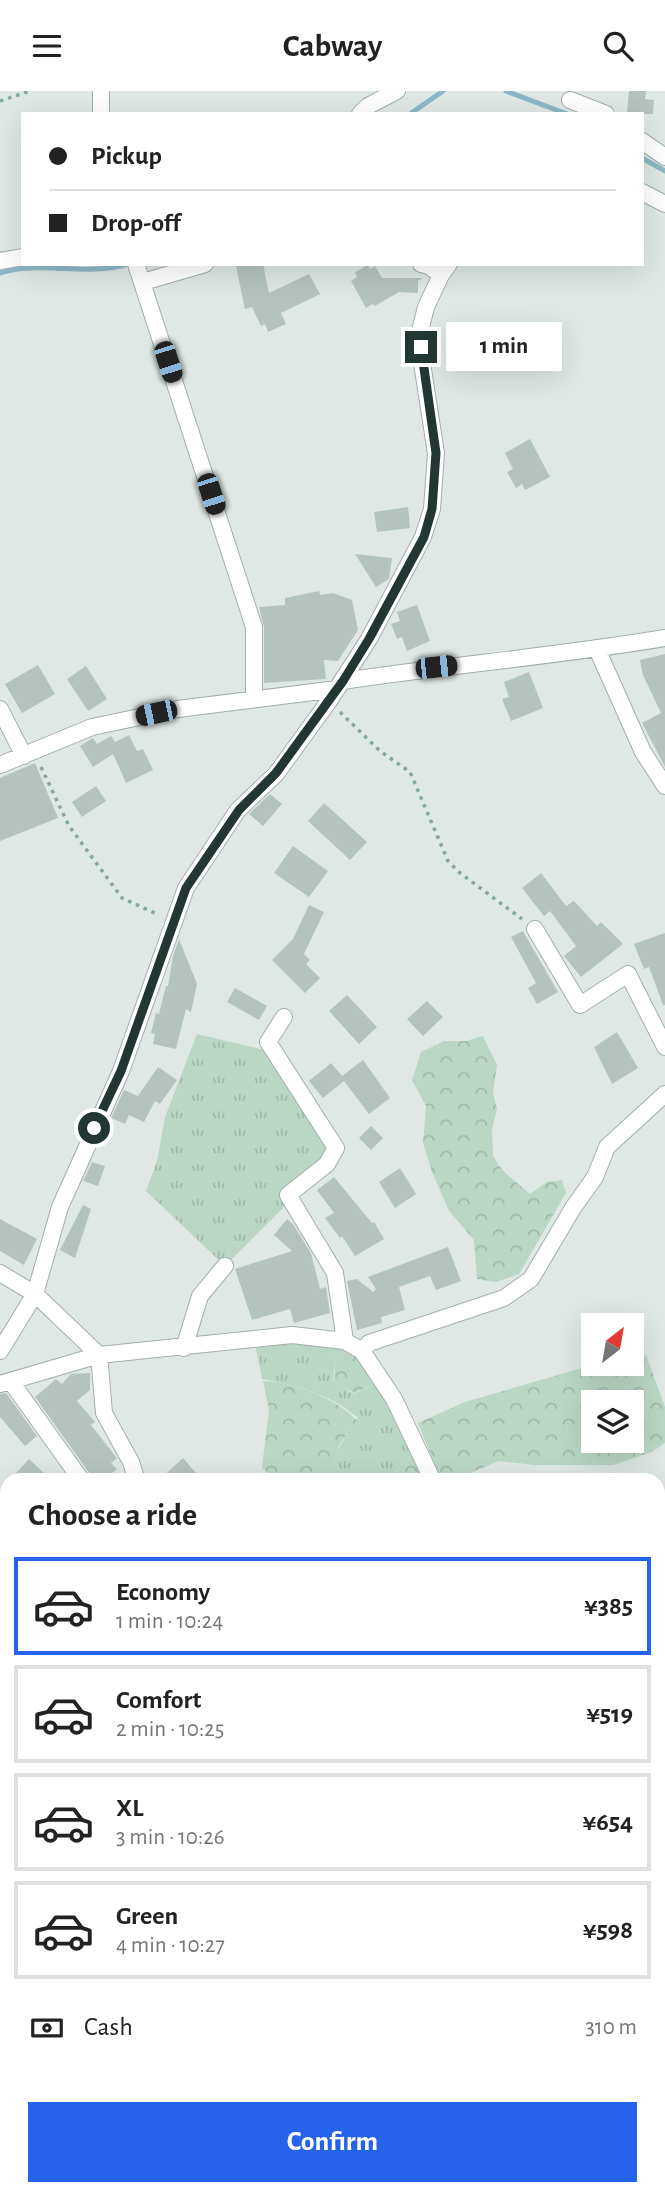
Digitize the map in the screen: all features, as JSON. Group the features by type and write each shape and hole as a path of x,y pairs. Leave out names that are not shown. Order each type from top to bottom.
{"street":[{"path":"101,91 101,112"},
{"path":"362,112 397,91"},
{"path":"569,102 600,112"},
{"path":"644,142 665,157"},
{"path":"644,193 665,204"},
{"path":"0,261 21,257"},
{"path":"190,266 139,273 254,627 254,699"},
{"path":"0,1351 34,1294 60,1207 121,1071 186,888 239,810 276,773 336,690 369,639 424,537 432,509 436,453 422,363 420,331 426,307 445,270"},
{"path":"0,765 92,727 178,709 336,690 436,667 597,649 665,638"},
{"path":"597,649 643,752 665,786"},
{"path":"0,709 29,754"},
{"path":"535,929 580,1005 628,974 665,1047"},
{"path":"284,1017 268,1042 336,1148 327,1164 288,1195 335,1273 345,1341"},
{"path":"362,1351 369,1343 504,1299 531,1279 573,1208 596,1177 607,1147 665,1094"},
{"path":"184,1348 200,1296 225,1266"},
{"path":"0,1273 34,1294 99,1355 104,1413 134,1473"},
{"path":"76,1473 6,1384 99,1355 292,1335 345,1341 362,1351 394,1399 429,1473"}],"path":[{"path":"0,101 30,91"},
{"path":"336,690 380,751 410,772 448,861 535,929"},
{"path":"29,754 69,826 122,898 174,922"}],"green space":[{"path":"197,1034 265,1050 330,1139 327,1164 225,1266 146,1191 157,1161 165,1117"},
{"path":"483,1036 497,1065 493,1093 497,1109 492,1129 493,1156 503,1171 530,1194 547,1182 562,1180 566,1193 519,1274 496,1282 477,1279 474,1240 449,1211 432,1172 423,1143 426,1106 412,1080 421,1052 444,1041 466,1041"},
{"path":"290,1335 338,1342 333,1380 354,1394 376,1384 421,1456 402,1464 394,1473 331,1473 337,1450 358,1418 313,1392 262,1379 255,1344"},
{"path":"337,1341 360,1353 376,1384 354,1393 334,1381"},
{"path":"646,1355 665,1407 665,1443 652,1452 613,1465 534,1465 499,1461 470,1473 438,1473 418,1423 465,1402 581,1368 581,1376 644,1376"},
{"path":"263,1381 313,1393 337,1404 357,1420 338,1447 331,1473 268,1473 262,1468 269,1410"},
{"path":"421,1456 429,1473 395,1473 402,1464"}],"building":[{"path":"629,91 646,91 645,99 654,100 653,114 627,112"},
{"path":"236,266 263,266 269,293 309,274 320,294 281,313 286,324 268,332 265,324 261,326 252,307 245,309"},
{"path":"366,266 370,269 375,266 382,278 423,278 418,281 418,293 399,292 375,306 373,304 366,308 351,281 357,277 355,272"},
{"path":"530,439 550,477 525,490 522,484 516,488 507,472 513,469 505,453"},
{"path":"408,507 410,528 377,532 374,512"},
{"path":"355,554 392,558 389,579 376,587"},
{"path":"319,591 320,595 333,593 352,600 358,630 338,661 324,660 326,679 264,683 264,627 259,607 285,605 285,598"},
{"path":"417,605 430,641 407,651 402,637 397,639 391,624 400,621 397,612"},
{"path":"665,654 665,767 642,723 661,713 643,675 640,660"},
{"path":"38,665 55,694 22,713 5,684"},
{"path":"86,666 107,699 88,711 67,679"},
{"path":"529,672 543,708 511,721 502,699 509,697 504,682"},
{"path":"129,735 137,751 143,749 153,770 126,783 113,754 93,767 80,746 93,738 97,744 111,736 115,742"},
{"path":"35,763 58,818 0,841 0,778"},
{"path":"96,786 106,801 82,817 72,802"},
{"path":"270,794 282,804 263,826 249,814"},
{"path":"324,803 367,842 350,860 308,821"},
{"path":"293,846 328,871 309,897 274,873"},
{"path":"541,873 566,906 574,901 597,926 601,922 623,944 581,977 564,956 576,946 550,911 544,916 522,888"},
{"path":"309,905 324,912 304,954 310,960 306,964 320,978 305,993 272,960 293,939"},
{"path":"523,931 558,992 537,1004 528,988 536,983 511,937"},
{"path":"665,933 663,1005 649,967 644,969 634,944"},
{"path":"179,939 197,984 191,1012 186,1009 176,1049 153,1044 155,1034 151,1033 156,1013 159,1014 168,986"},
{"path":"235,988 267,1006 259,1020 227,1002"},
{"path":"347,995 377,1027 359,1044 329,1011"},
{"path":"427,1001 443,1017 423,1036 407,1019"},
{"path":"617,1032 638,1068 612,1084 594,1047"},
{"path":"363,1060 390,1098 369,1114 344,1081 323,1098 309,1081 331,1063 342,1076"},
{"path":"158,1067 177,1080 160,1104 155,1101 144,1122 129,1115 125,1124 111,1118 124,1090 138,1096"},
{"path":"371,1126 383,1138 371,1150 359,1138"},
{"path":"92,1162 105,1166 98,1186 83,1181"},
{"path":"400,1168 416,1194 395,1208 379,1182"},
{"path":"334,1177 372,1223 374,1222 384,1239 355,1256 342,1236 340,1238 325,1218 334,1213 317,1190"},
{"path":"83,1205 91,1209 75,1258 60,1250"},
{"path":"0,1219 37,1239 24,1265 0,1251"},
{"path":"287,1219 311,1253 320,1289 326,1287 330,1313 294,1323 290,1309 252,1320 235,1269 292,1251 274,1235"},
{"path":"448,1247 461,1281 436,1290 430,1276 399,1287 405,1310 381,1317 382,1323 357,1330 347,1281 357,1279 373,1292 376,1289 368,1277"},
{"path":"90,1373 90,1390 77,1401 95,1422 91,1425 117,1458 111,1463 117,1469 112,1473 89,1473 35,1397 56,1379 62,1384 71,1374"},
{"path":"6,1393 37,1436 25,1446 0,1417 0,1394"},
{"path":"183,1458 196,1473 167,1473"},
{"path":"29,1459 44,1473 16,1473"}],"waterway":[{"path":"413,112 443,91"},
{"path":"506,91 562,112"},
{"path":"644,159 665,171"},
{"path":"0,273 31,268 96,269 120,266"}],"route":[{"path":"94,1128 121,1071 186,888 239,810 276,773 343,681 424,537 432,509 436,453 421,347"}]}
